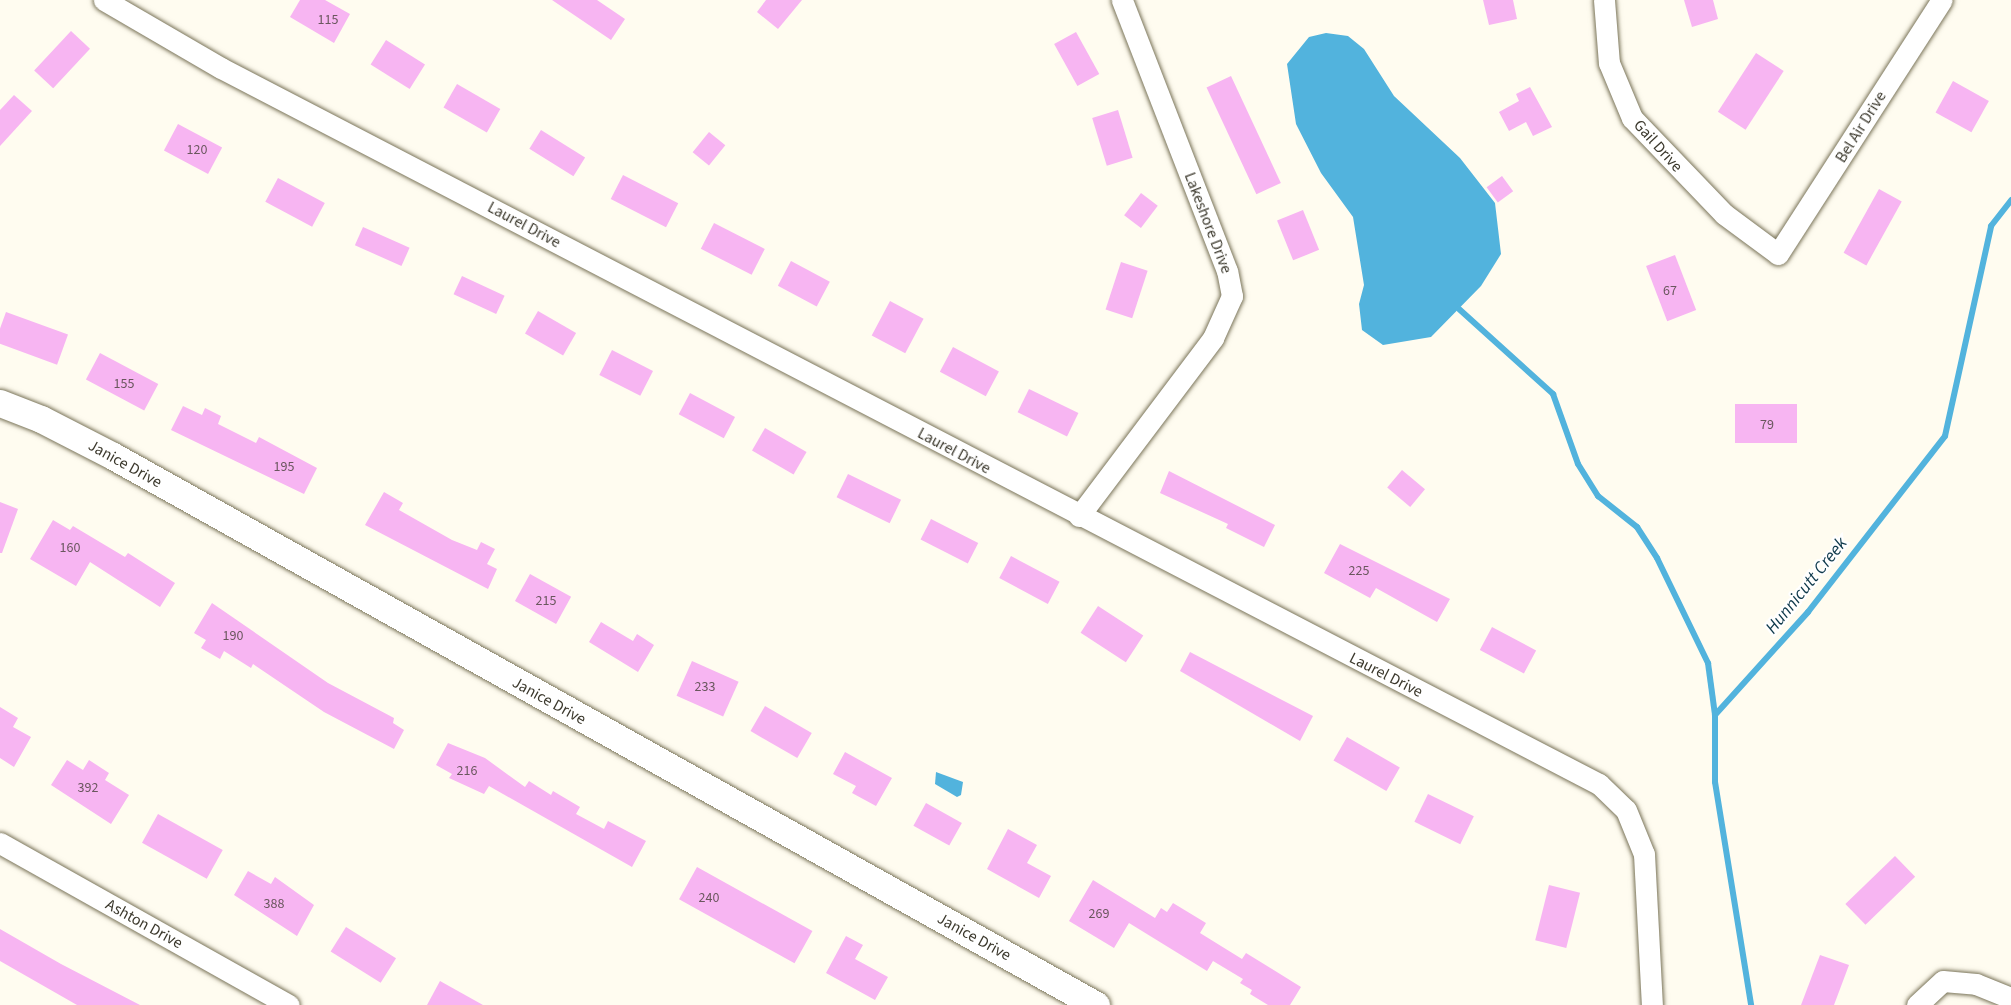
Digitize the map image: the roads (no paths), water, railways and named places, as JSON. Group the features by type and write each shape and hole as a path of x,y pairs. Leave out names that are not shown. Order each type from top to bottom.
{"street":[{"name":"Laurel Drive","path":"104,0 221,68 1613,795 1633,823 1644,854 1652,1005"},
{"name":"Lakeshore Drive","path":"1079,516 1213,338 1232,296 1227,271 1122,0"},
{"name":"Gail Drive","path":"1604,0 1609,63 1632,118 1724,214 1778,254"},
{"name":"Bel Air Drive","path":"1778,254 1942,0"},
{"name":"Janice Drive","path":"0,403 42,418 113,456 1096,1005"},
{"name":"Ashton Drive","path":"0,843 288,1005"},
{"path":"1917,1005 1943,981 1976,984 2011,998"}],"water":[{"path":"1326,33 1348,36 1364,49 1394,96 1460,158 1495,203 1501,254 1481,286 1431,337 1383,345 1362,330 1359,304 1364,285 1353,217 1321,173 1296,124 1287,64 1309,37"},
{"path":"936,772 963,782 961,795 957,797 935,784"}],"waterway":[{"name":"Hunnicutt Creek","path":"1715,715 1808,612 1945,436 1991,226 2011,200"},
{"path":"1459,309 1553,394 1578,464 1598,496 1637,527 1657,558 1708,663 1715,715 1715,782 1751,1005"}]}
